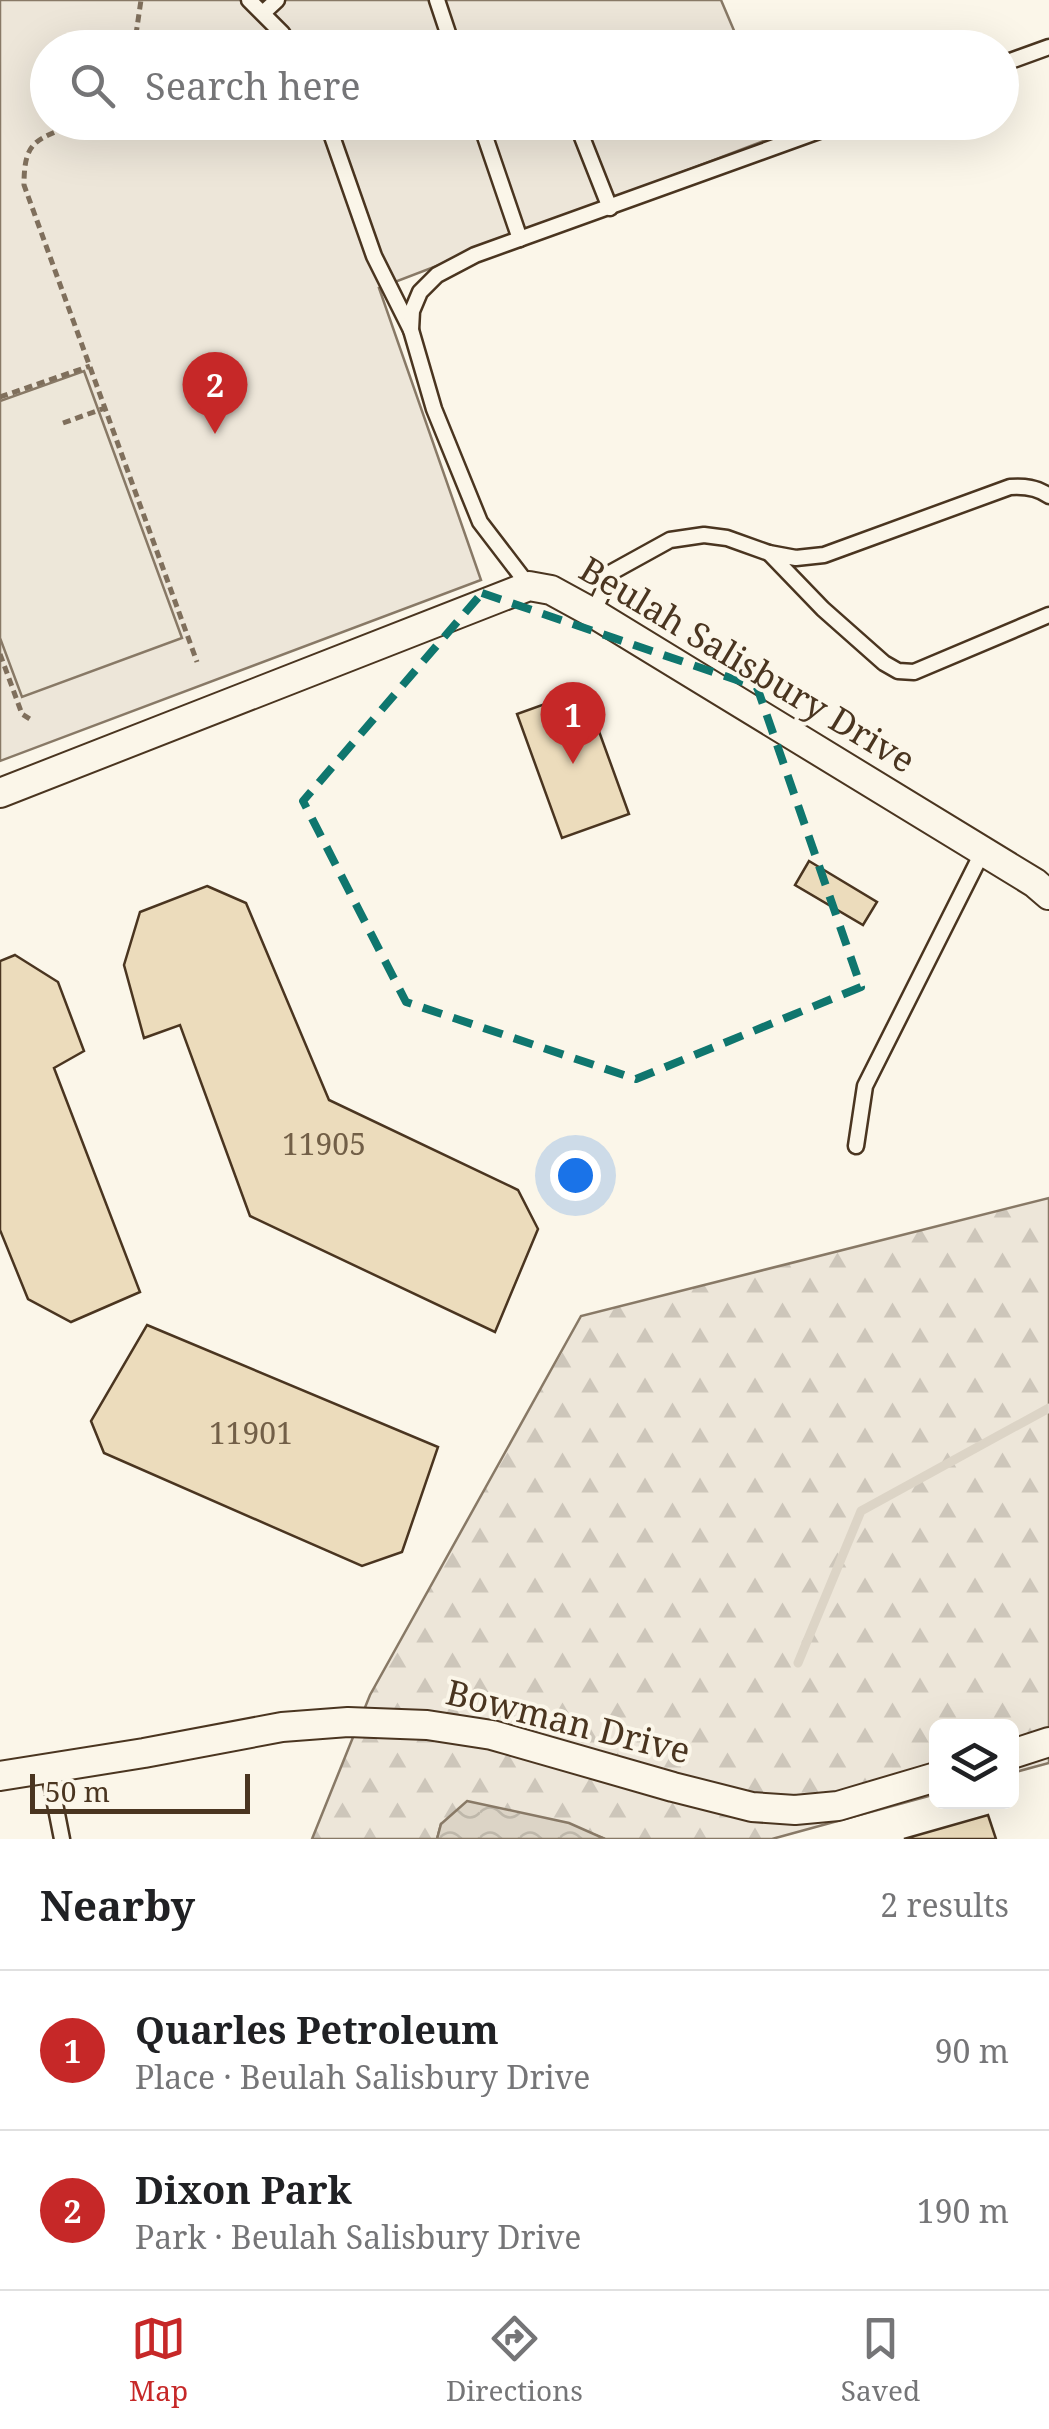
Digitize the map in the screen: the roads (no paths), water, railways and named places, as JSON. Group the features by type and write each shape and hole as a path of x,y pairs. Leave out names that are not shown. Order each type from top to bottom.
{"street":[{"name":"Beulah Salisbury Drive","path":"0,794 528,586 550,590 593,613 1035,882 1049,895"},
{"name":"Bowman Drive","path":"0,1776 282,1727 348,1722 427,1725 492,1735 752,1807 795,1810 838,1806 929,1780"},
{"path":"1019,1752 1049,1742"}],"lane":[{"path":"249,0 279,30"},
{"path":"264,13 277,0"},
{"path":"437,0 447,30"},
{"path":"1019,58 1049,47"},
{"path":"333,140 374,256 411,330 434,408 480,522 528,586"},
{"path":"486,140 520,239"},
{"path":"583,140 610,208"},
{"path":"411,330 412,310 420,292 437,275 475,255 795,140"},
{"path":"593,613 612,572 670,540 704,535 726,538 770,554 796,558 824,555 1010,487 1024,486 1049,496"},
{"path":"770,554 823,609 898,671 914,672 1049,614"},
{"path":"856,1146 865,1086 983,851"},
{"path":"48,1768 62,1839"}],"water":[{"path":"467,1801 569,1823 605,1839 437,1839 441,1824"}],"waterway":[{"path":"798,1663 861,1511 1049,1408"}],"place":[{"name":"Dixon Park","path":"215,434"},
{"name":"Quarles Petroleum","path":"573,764"}]}
